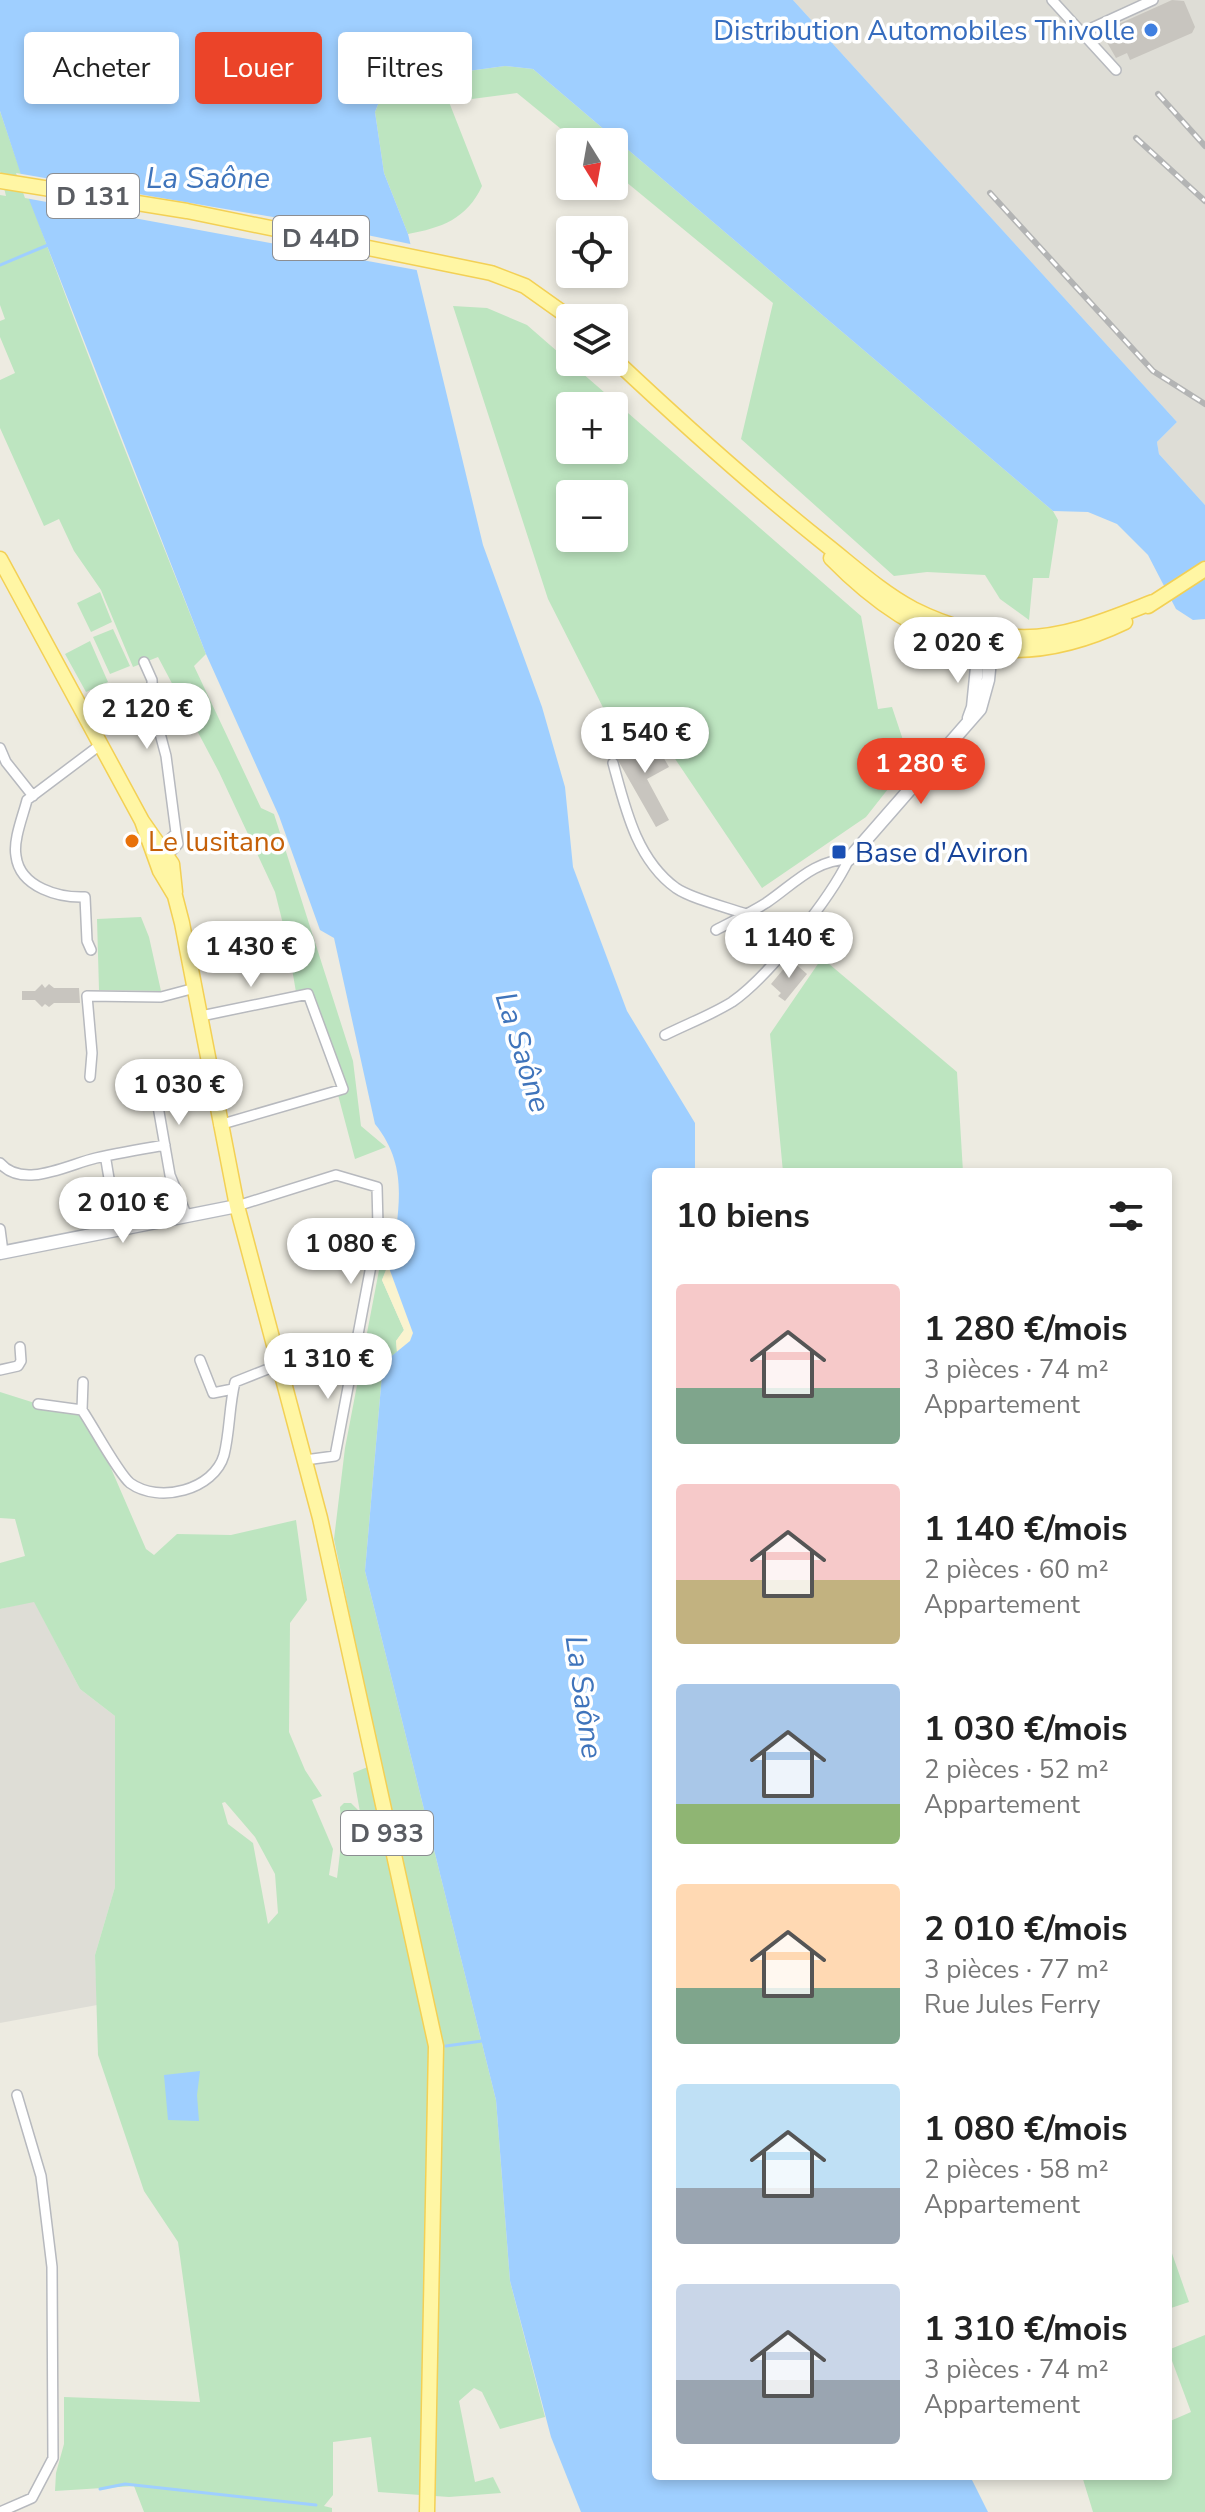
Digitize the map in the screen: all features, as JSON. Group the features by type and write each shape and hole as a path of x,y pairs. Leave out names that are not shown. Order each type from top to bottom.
{"main road":[{"name":"D 131","path":"0,181 187,211"},
{"name":"D 44D","path":"187,211 491,273 525,286 556,308"},
{"path":"628,372 788,514 898,601 945,623 990,634 1026,637 1053,634 1116,617 1153,602"},
{"path":"788,514 876,601 900,617 943,638 985,649 1034,649 1080,640 1135,617 1205,569"},
{"name":"D 933","path":"0,559 142,821 161,854 172,864 175,896 237,1206 305,1460 436,2046 427,2512"},
{"path":"985,649 990,634"}],"street":[{"path":"1052,0 1116,70"},
{"path":"1083,32 1153,0"},
{"path":"665,1035 729,1004 752,987 836,887 849,859 965,729 973,707 985,649"},
{"path":"144,662 152,680 153,707 166,756 178,844 161,854"},
{"path":"91,950 87,941 85,897 50,895 24,874 16,856 27,800 100,745"},
{"path":"0,748 3,763 33,796"},
{"path":"613,763 630,824 649,860 677,889 746,914"},
{"path":"716,930 746,914 814,867 833,860 849,859"},
{"path":"90,1077 93,1070 87,996 157,998 195,988"},
{"path":"201,1016 308,994 343,1089 219,1125"},
{"path":"186,1214 175,1191 152,1072 209,1064"},
{"path":"0,1163 14,1172 36,1174 105,1156 165,1145"},
{"path":"105,1156 114,1193 119,1198 129,1200 175,1191"},
{"path":"0,1229 2,1252 237,1206 336,1175 377,1187 378,1226 335,1456 305,1460"},
{"path":"0,1370 18,1366 21,1361 20,1347"},
{"path":"83,1382 82,1410 130,1483 154,1491 185,1492 213,1476 223,1456 235,1382 278,1365 354,1352"},
{"path":"200,1360 213,1393 233,1389"},
{"path":"38,1404 82,1410"},
{"path":"0,2512 32,2498 53,2458 50,2365 52,2267 41,2176 17,2095"}],"shaded area":[{"path":"793,0 1205,0 1205,505 1159,454 1157,442 1177,422"},
{"path":"34,1601 80,1689 115,1716 115,1887 95,1955 97,2005 0,2023 0,1609"}],"green space":[{"path":"505,66 533,69 602,128 560,128 517,93 472,99 472,70"},
{"path":"378,104 450,104 482,186 469,207 442,225 408,234 384,173 375,112"},
{"path":"0,111 73,316 206,654 194,666 261,808 274,814 353,1061 361,1126 386,1147 355,1159 337,1091 343,1089 308,995 296,992 275,892 219,772 158,657 133,667 101,590 74,551 59,519 44,526 0,428 0,380 15,373 0,337 0,321 5,319 0,305 0,195 6,196 0,171"},
{"path":"628,150 1053,511 1058,520 1049,578 1033,578 1029,620 1000,599 985,575 927,572 894,576 741,439 773,303 628,184"},
{"path":"453,306 487,308 527,325 556,350 556,376 586,376 604,392 556,392 556,464 628,464 628,413 861,616 878,709 892,707 910,761 866,817 762,888 655,729 618,737 548,599"},
{"path":"100,592 112,622 91,632 77,603"},
{"path":"113,629 130,666 110,674 93,637"},
{"path":"90,641 108,682 86,692 65,654"},
{"path":"141,917 149,937 161,991 99,990 97,919"},
{"path":"822,958 957,1072 963,1168 783,1168 770,1034"},
{"path":"380,1265 388,1265 382,1280 404,1330 396,1341 397,1352 383,1363 365,1571 496,2100 510,2281 545,2417 500,2429 482,2392 474,2388 459,2401 475,2482 493,2477 501,2493 449,2497 378,2492 371,2437 333,2442 333,2495 324,2506 332,2508 332,2512 144,2512 134,2486 55,2491 56,2473 64,2444 64,2397 200,2402 178,2242 144,2191 98,2055 95,1955 115,1887 115,1716 80,1689 34,1602 0,1609 0,1563 25,1556 15,1519 0,1518 0,1392 84,1414 100,1443 146,1549 154,1555 177,1534 231,1535 296,1520 307,1600 290,1623 289,1732 305,1770 322,1796 312,1800 333,1849 329,1875 337,1878 342,1836 340,1807 351,1803 360,1812 353,1773 380,1762 334,1539 345,1448","holes":["225,1802 255,1837 275,1874 278,1913 268,1924 253,1843 228,1824 222,1803"]},
{"path":"1172,2253 1189,2302 1172,2308"},
{"path":"1205,2335 1205,2512 1093,2512 1083,2480 1172,2480 1172,2420 1191,2412 1172,2361 1172,2348"}],"sand":[{"path":"388,1265 413,1333 410,1341 397,1352 396,1341 404,1330 382,1280"}],"water":[{"name":"La Saône","path":"0,0 793,0 1177,422 1157,442 1159,454 1205,505 1205,619 1193,620 1176,609 1148,555 1117,524 1088,512 1053,511 628,150 628,128 602,128 533,69 505,66 472,70 472,32 338,32 338,104 378,104 375,112 384,173 408,234 483,545 542,707 565,787 573,867 627,1011 695,1123 695,1168 652,1168 652,2480 972,2480 988,2512 581,2512 551,2437 510,2281 496,2100 365,1571 383,1363 410,1341 413,1333 388,1265 392,1265 399,1191 394,1157 375,1124 334,938 320,930 279,816 206,654 30,202 0,111"},
{"path":"200,2071 197,2095 199,2121 168,2120 164,2075"}],"pier":[{"path":"16,173 319,225 415,245 422,271 25,198"}],"building":[{"name":"Distribution Automobiles Thivolle","path":"1172,0 1184,1 1195,27 1192,33 1130,60 1127,53 1116,58 1101,32"},
{"path":"651,736 669,767 647,779 669,820 656,827 615,755"},
{"path":"791,960 807,974 785,1001 771,984"},
{"path":"42,984 45,988 49,984 54,988 79,988 80,1003 54,1003 42,1007 35,1000 22,1000 22,991 35,991"}],"waterway":[{"path":"0,265 48,245"},
{"path":"446,2046 482,2041"},
{"path":"100,2489 125,2484 316,2505"}],"railway":[{"path":"1158,94 1205,146"},
{"path":"1136,138 1205,201"},
{"path":"990,193 1153,371 1205,404"}],"place":[{"name":"Distribution Automobiles Thivolle","path":"1151,30"},
{"name":"Le lusitano","path":"132,841"},
{"name":"Base d'Aviron","path":"839,852"}]}
